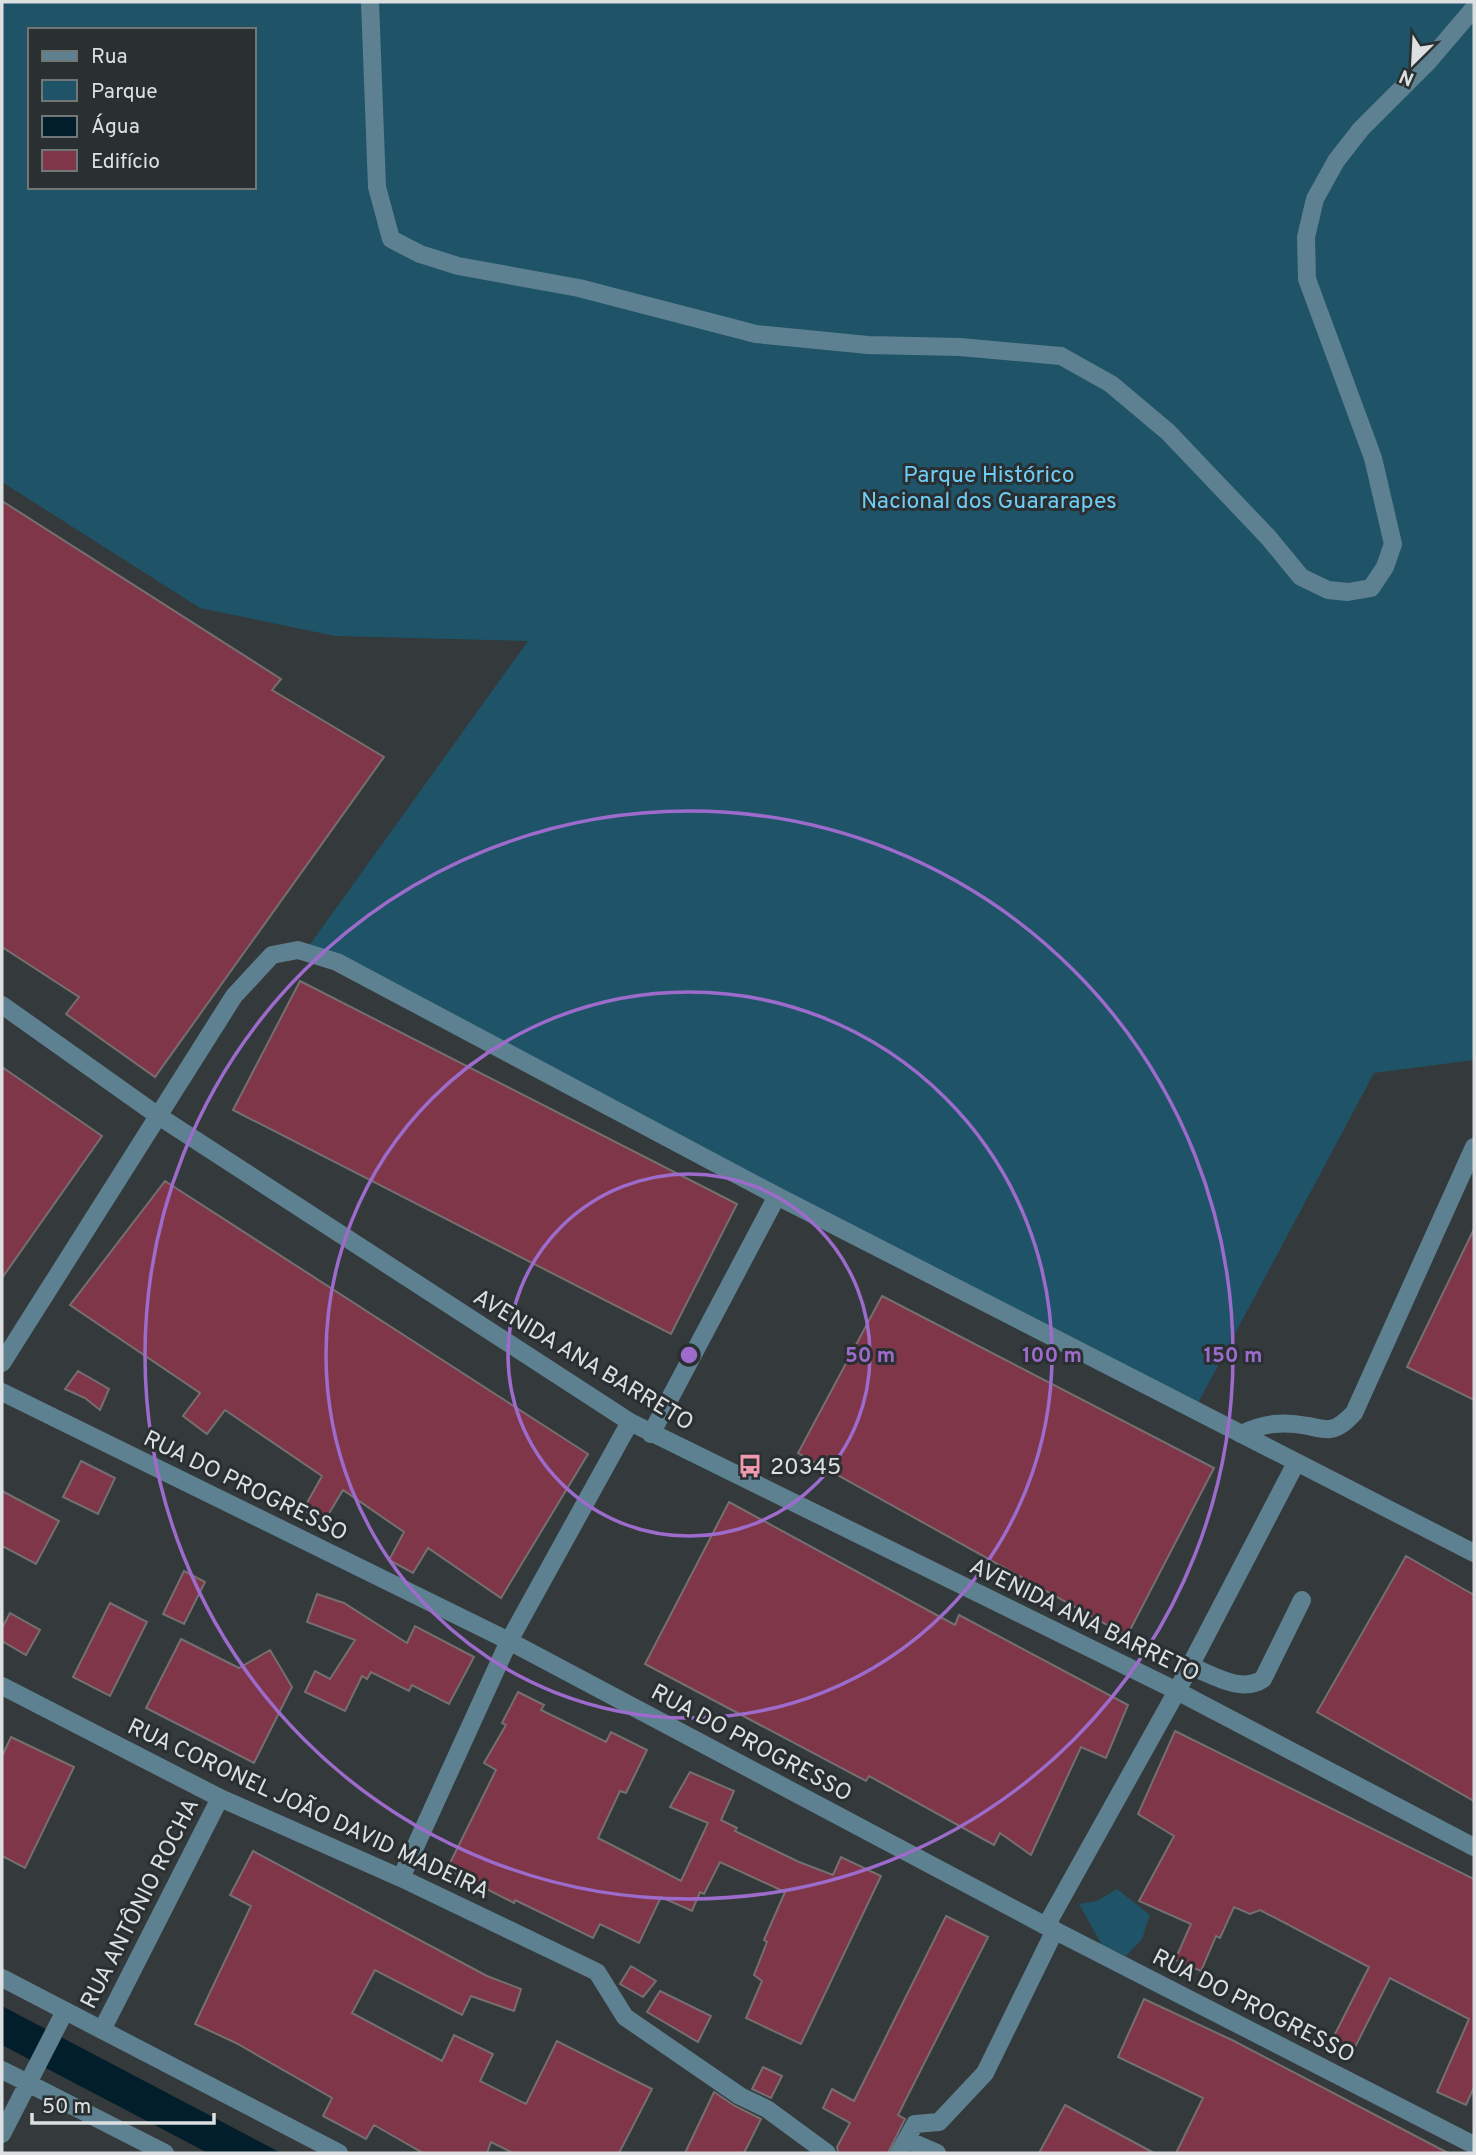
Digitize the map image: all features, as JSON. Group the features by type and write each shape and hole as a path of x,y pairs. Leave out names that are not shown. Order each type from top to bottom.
{"street":[{"path":"370,2 377,187 391,239 419,254 458,266 579,288 756,334 868,345 960,347 1061,356 1111,384 1168,432 1268,537 1301,577 1328,590 1348,592 1371,588 1385,567 1393,544 1373,458 1307,279 1306,237 1315,199 1336,161 1362,129 1428,62 1474,8"},
{"path":"2,1363 234,996 272,955 298,950 337,962 777,1196 1474,1553"},
{"name":"AVENIDA ANA BARRETO","path":"2,1006 157,1115 651,1434 1177,1691 1474,1847"},
{"path":"1241,1434 1274,1423 1330,1429 1344,1423 1354,1413 1474,1147"},
{"path":"651,1434 777,1196"},
{"name":"RUA DO PROGRESSO","path":"2,1392 509,1642 1050,1928 1474,2145"},
{"path":"401,1878 509,1642 630,1422"},
{"path":"937,2153 903,2146 915,2124 939,2122 985,2073 1050,1928 1296,1463"},
{"path":"1190,1666 1234,1684 1256,1685 1263,1679 1303,1600"},
{"name":"RUA CORONEL JOÃO DAVID MADEIRA","path":"2,1686 220,1798 401,1878 597,1972 625,2017 740,2096 767,2109 827,2153"},
{"name":"RUA ANTÔNIO ROCHA","path":"102,2030 220,1798"},
{"path":"2,1978 63,2014 102,2030 339,2153"},
{"name":"RUA ANTÔNIO ROCHA","path":"2,2134 63,2014"},
{"path":"2,2070 30,2079 165,2153"}],"green space":[{"name":"Parque Histórico Nacional dos Guararapes","path":"2,2 1474,2 1474,1060 1374,1073 1198,1403 306,950 528,641 335,636 200,608 2,482"},
{"path":"1117,1889 1150,1915 1142,1939 1126,1956 1102,1945 1079,1904 1097,1901"}],"water":[{"path":"2,2006 281,2153 208,2153 2,2045"}],"building":[{"path":"2,501 281,679 272,690 384,757 155,1077 66,1014 79,997 2,947"},
{"path":"300,981 737,1204 671,1334 233,1110"},
{"path":"2,1067 102,1136 2,1278"},
{"path":"165,1181 588,1454 501,1598 428,1548 413,1573 389,1560 404,1532 343,1490 324,1522 303,1510 322,1476 225,1410 207,1434 183,1416 200,1393 70,1305"},
{"path":"1474,1229 1474,1400 1407,1367"},
{"path":"882,1296 1214,1468 1127,1636 798,1453"},
{"path":"78,1371 109,1389 100,1410 85,1398 65,1389"},
{"path":"81,1461 115,1478 98,1514 63,1497"},
{"path":"2,1491 59,1521 36,1564 2,1546"},
{"path":"729,1502 955,1625 959,1615 1128,1705 1106,1758 1081,1747 1031,1855 1000,1833 994,1845 869,1776 866,1781 645,1664"},
{"path":"1406,1556 1474,1595 1474,1801 1317,1712"},
{"path":"184,1571 205,1582 184,1624 163,1614"},
{"path":"317,1594 344,1603 407,1643 415,1626 474,1657 449,1704 412,1685 409,1691 371,1672 367,1679 362,1676 345,1711 305,1692 315,1671 330,1679 355,1640 307,1622"},
{"path":"110,1603 147,1622 110,1696 73,1677"},
{"path":"10,1613 40,1630 26,1655 2,1641 2,1628"},
{"path":"181,1639 239,1668 270,1650 292,1687 254,1763 146,1708"},
{"path":"518,1692 544,1705 541,1710 606,1742 611,1732 647,1750 626,1793 620,1791 598,1838 681,1881 708,1823 670,1807 690,1772 734,1791 721,1820 737,1828 735,1831 833,1875 841,1857 881,1876 801,2044 746,2018 762,1981 754,1975 767,1942 764,1940 785,1892 720,1862 704,1894 700,1892 692,1911 661,1897 639,1943 600,1924 593,1938 515,1900 514,1903 447,1869 496,1770 484,1763 506,1725 502,1723"},
{"path":"1175,1731 1474,1879 1474,2087 1466,2105 1437,2092 1469,2019 1390,1978 1353,2051 1332,2040 1369,1967 1260,1910 1250,1914 1234,1907 1220,1938 1216,1936 1201,1971 1175,1960 1191,1924 1139,1901 1174,1836 1138,1814"},
{"path":"11,1737 74,1767 25,1868 2,1856 2,1756"},
{"path":"253,1851 487,1976 521,1989 514,2011 471,1996 462,2015 375,1970 352,2013 442,2061 454,2035 493,2054 480,2081 526,2104 557,2041 652,2089 619,2153 513,2153 491,2142 487,2153 423,2153 374,2125 366,2139 323,2116 332,2098 236,2043 195,2024 251,1906 230,1895"},
{"path":"946,1916 988,1937 898,2115 905,2119 888,2153 838,2153 837,2147 850,2123 823,2108 832,2089 854,2101"},
{"path":"631,1966 656,1981 643,1997 620,1984"},
{"path":"660,1991 711,2016 698,2042 647,2012"},
{"path":"1144,1999 1232,2040 1448,2153 1176,2153 1203,2098 1118,2057"},
{"path":"763,2067 782,2076 771,2098 752,2089"},
{"path":"714,2092 761,2119 744,2153 685,2153"},
{"path":"1065,2105 1154,2153 1039,2153"}],"place":[{"name":"20345","path":"750,1466"}]}
